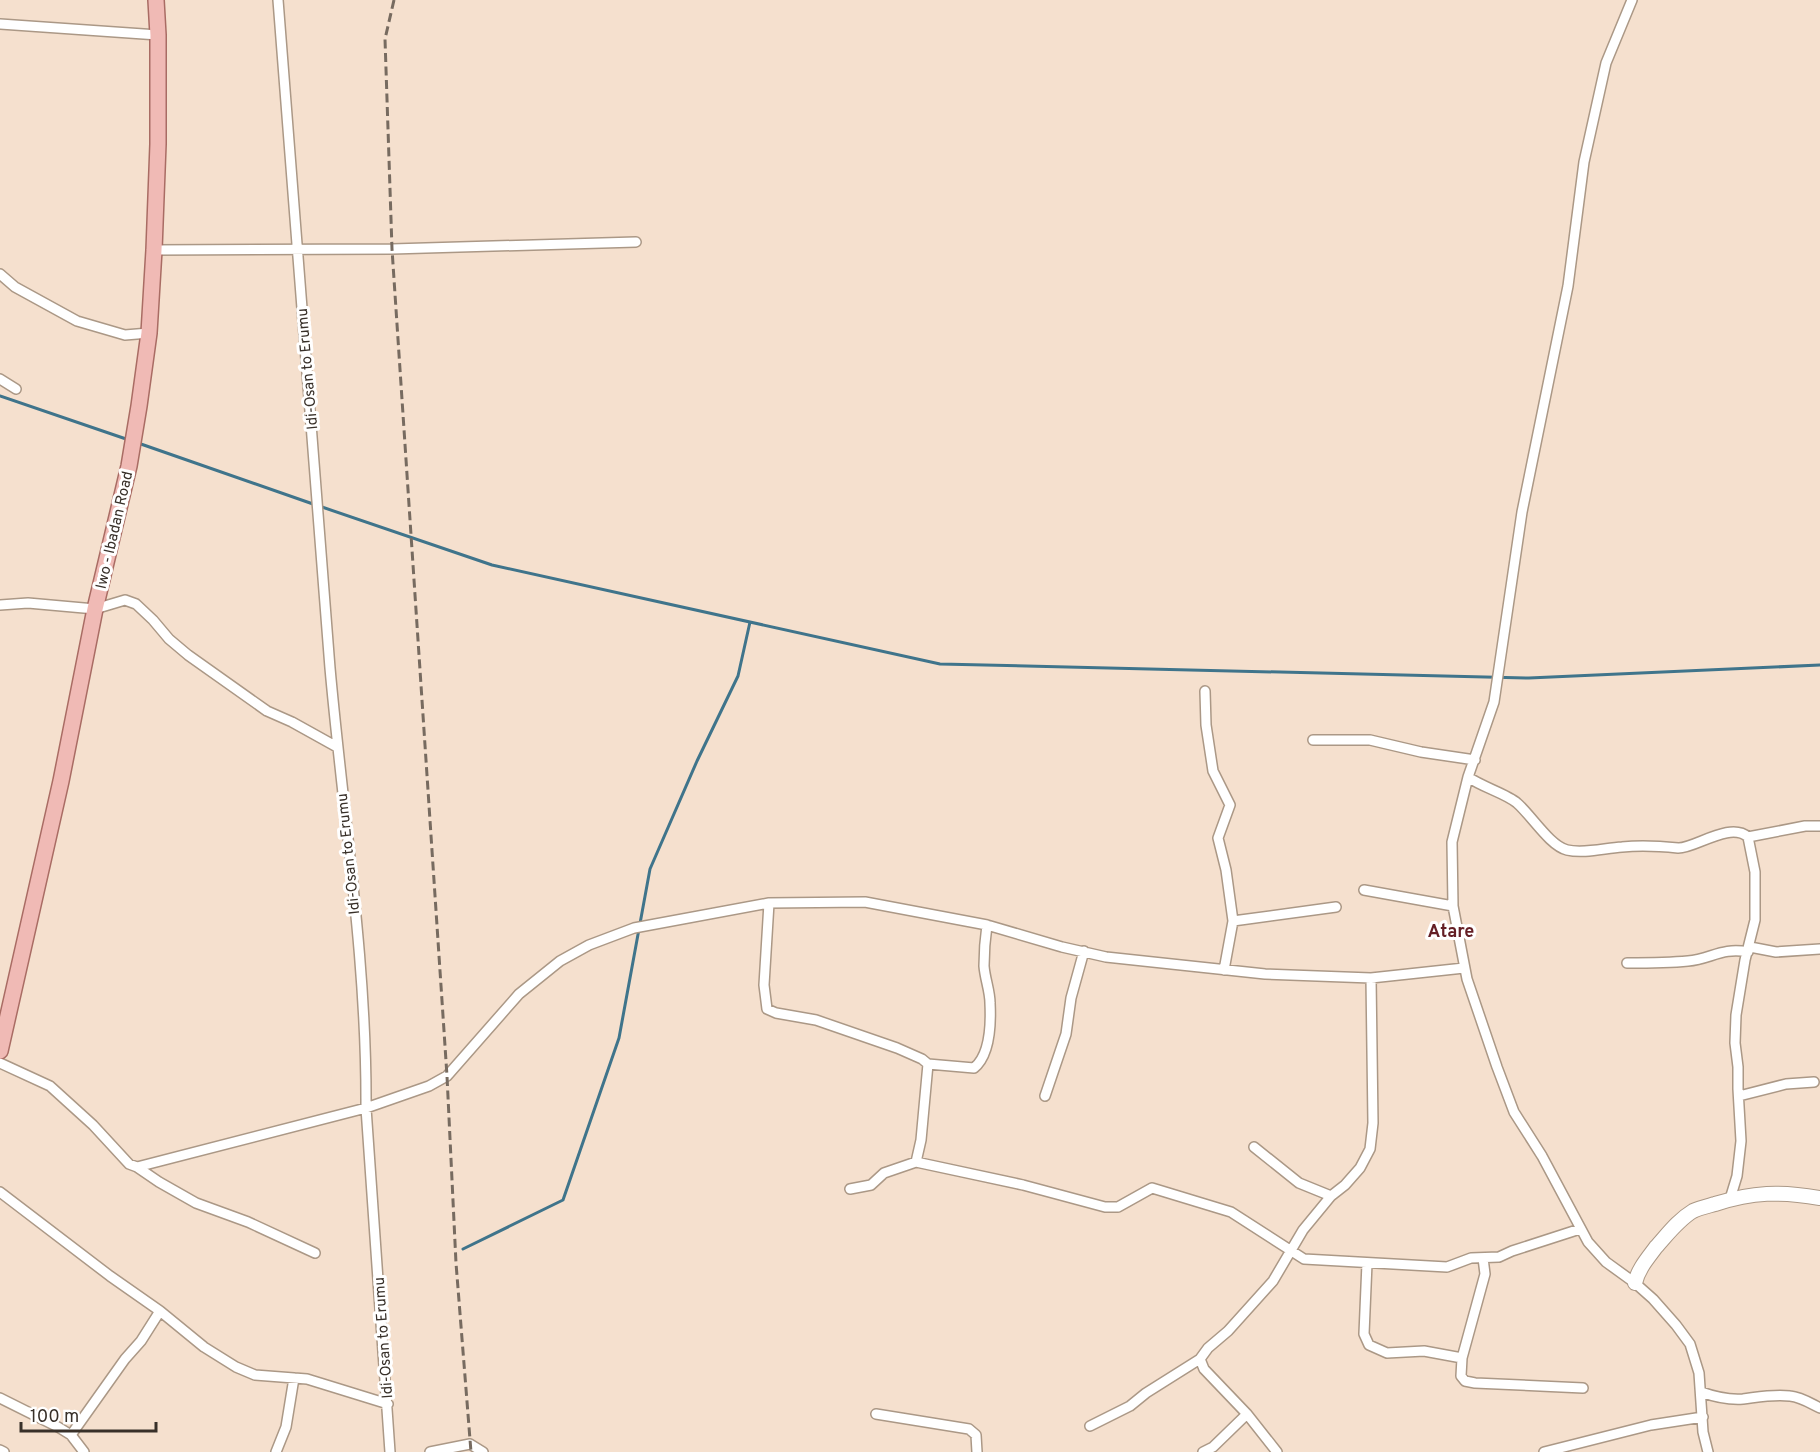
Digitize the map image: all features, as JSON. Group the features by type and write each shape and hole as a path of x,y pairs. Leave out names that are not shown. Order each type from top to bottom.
{"main road":[{"name":"Iwo - Ibadan Road","path":"0,1051 61,781 95,609 129,466 149,333 158,144 156,0"}],"street":[{"name":"Idi-Osan to Erumu","path":"278,0 337,747 362,993 367,1059 366,1108 390,1452"},
{"path":"1632,0 1606,63 1584,162 1568,286 1522,512 1492,706 1468,777 1452,842 1453,906 1464,968 1514,1112 1542,1156 1588,1242 1606,1262 1635,1283 1676,1324 1690,1344 1699,1373 1703,1432 1708,1452"},
{"path":"0,24 158,35"},
{"path":"154,250 297,253 636,242"},
{"path":"0,274 15,286 77,321 125,335 149,333"},
{"path":"0,379 16,388"},
{"path":"0,605 28,603 95,609 125,600 136,604 169,639 188,655 267,711 337,747"},
{"path":"1205,691 1206,725 1213,771 1230,805 1218,838 1226,870 1233,921 1224,970"},
{"path":"1313,740 1370,740 1421,752 1475,760"},
{"path":"1468,777 1515,801 1555,844 1566,850 1583,851 1635,846 1683,848 1713,836 1735,832 1748,837 1805,826 1820,826"},
{"path":"1730,1199 1737,1176 1741,1141 1738,1066 1734,1043 1736,1015 1745,960 1755,920 1755,872 1748,837"},
{"path":"1364,890 1453,906"},
{"path":"137,1167 366,1108 429,1086 447,1076 519,994 560,961 589,945 634,928 770,903 865,902 987,925 1106,957 1264,974 1371,978 1464,968"},
{"path":"770,903 764,985 767,1009 776,1013 816,1020 897,1048 928,1064 974,1068 981,1062 989,1036 990,1002 984,969 984,941 987,925"},
{"path":"1233,921 1336,907"},
{"path":"1627,963 1692,961 1707,955 1736,950 1776,952 1820,949"},
{"path":"1045,1096 1066,1034 1071,998 1084,951"},
{"path":"1090,1426 1130,1406 1155,1387 1200,1359 1273,1281 1302,1230 1331,1196 1360,1168 1370,1149 1373,1124 1371,978"},
{"path":"0,1063 50,1086 93,1125 129,1164 196,1203 248,1222 315,1253"},
{"path":"916,1162 921,1140 928,1064"},
{"path":"1739,1096 1786,1084 1814,1082"},
{"path":"1254,1147 1299,1183 1331,1196"},
{"path":"850,1189 871,1185 884,1173 916,1162 1023,1185 1105,1207 1118,1207 1152,1188 1232,1212 1304,1259 1366,1263 1447,1267 1470,1258 1499,1257 1580,1229"},
{"path":"0,1192 160,1311 204,1347 236,1367 255,1375 294,1378 324,1384 388,1404"},
{"path":"1635,1283 1637,1274 1649,1256 1681,1220 1693,1211 1730,1199 1759,1194 1785,1192 1820,1198"},
{"path":"1483,1258 1485,1274 1462,1359 1461,1377 1465,1381 1515,1386 1532,1384 1583,1388"},
{"path":"1366,1263 1364,1334 1369,1345 1387,1353 1424,1351 1462,1359"},
{"path":"70,1435 125,1359 141,1341 160,1311"},
{"path":"1200,1359 1204,1369 1247,1414 1277,1452"},
{"path":"276,1452 286,1427 294,1378"},
{"path":"1701,1392 1731,1399 1745,1399 1765,1394 1792,1396 1820,1408"},
{"path":"0,1398 58,1427 70,1435 84,1452"},
{"path":"876,1414 969,1429 976,1436 977,1452"},
{"path":"1203,1452 1213,1448 1247,1414"},
{"path":"1544,1452 1651,1425 1703,1417"},
{"path":"430,1452 470,1444 483,1452"},
{"path":"0,1450 4,1452"}],"waterway":[{"path":"0,396 129,440"},
{"path":"138,443 313,504"},
{"path":"319,506 492,565 940,664 1529,678 1820,665"},
{"path":"463,1249 563,1200 619,1038 650,869 697,761 738,676 750,622"}],"railway":[{"path":"394,0 385,39 392,249 447,1076 456,1263 471,1452"}],"district":[{"name":"Atare","path":"1451,931"}]}
